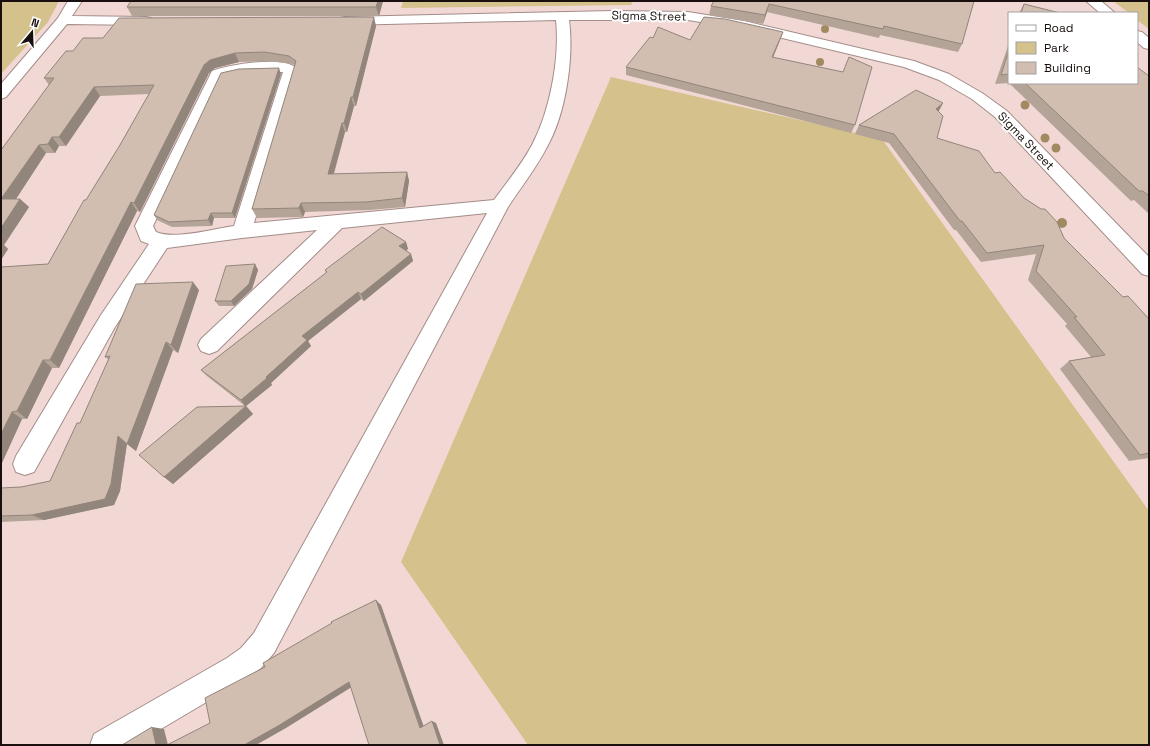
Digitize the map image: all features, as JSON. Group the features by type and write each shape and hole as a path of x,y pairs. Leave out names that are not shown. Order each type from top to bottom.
{"street":[{"path":"1,94 63,20 75,1"},
{"path":"1093,1 1107,12"},
{"name":"Sigma Street","path":"333,21 661,15 713,20 744,25 909,64 944,77 977,96 1001,114 1149,269"},
{"path":"105,745 237,668 251,658 264,643 500,206 540,145 555,109 565,40 562,16"},
{"path":"63,20 162,22"},
{"path":"1138,36 1149,45"},
{"path":"242,231 291,70 288,68 238,68 224,70 217,74 144,226 148,236 161,242 179,241 242,231 500,206"},
{"path":"209,346 336,223"},
{"path":"25,464 108,321 161,242"}],"green space":[{"path":"1,1 59,1 48,22 1,74"},
{"path":"403,1 631,1 632,5 401,8"},
{"path":"1113,1 1149,1 1149,29 1138,21 1138,12 1128,12"},
{"path":"611,77 882,139 1149,511 1149,745 528,745 401,562"}],"building":[{"path":"131,1 378,1 376,7 127,7"},
{"path":"714,1 974,1 962,44 884,26 883,29 769,4 765,15 711,6"},
{"path":"1024,4 1056,12 1021,12"},
{"path":"374,17 353,97 351,97 344,123 342,123 328,174 407,172 402,198 366,202 301,203 299,208 252,209 296,61 289,56 265,52 235,53 210,60 204,65 134,203 131,202 50,360 43,360 17,411 12,412 1,434 1,267 48,264 84,200 86,200 120,145 154,85 94,87 59,137 52,137 48,144 39,145 1,199 1,150 54,78 44,78 66,51 73,51 83,38 103,38 119,18"},
{"path":"704,17 725,19 783,32 772,57 843,72 849,57 872,67 855,125 626,67 650,37 653,38 658,27 690,40"},
{"path":"1008,53 1008,74 1001,75"},
{"path":"279,68 232,213 211,213 208,220 169,222 154,215 221,73 239,69"},
{"path":"1138,68 1149,76 1149,196 1143,191 1139,191 1026,84 1138,84"},
{"path":"916,90 943,103 936,109 943,116 937,138 979,151 995,173 1000,172 1024,198 1041,209 1045,209 1057,222 1064,238 1123,297 1128,296 1149,319 1149,453 1140,455 1069,361 1105,355 1074,317 1077,317 1036,271 1044,245 987,253 962,221 960,221 894,134 859,125"},
{"path":"1,199 20,199 1,228"},
{"path":"382,227 406,242 399,246 411,254 361,294 358,292 302,336 307,340 266,377 267,378 241,400 201,370 327,272 325,270"},
{"path":"255,264 249,284 231,301 215,301 226,266"},
{"path":"193,282 171,345 166,342 127,444 118,436 111,484 105,499 32,515 1,516 1,488 21,487 50,481 77,423 80,423 110,356 105,357 136,284"},
{"path":"246,406 164,477 139,455 197,407"},
{"path":"376,600 420,728 432,721 440,745 369,745 349,682 278,726 244,745 167,745 210,723 205,698 265,667 263,663 332,623 331,622"},
{"path":"152,727 156,745 122,745"}]}
